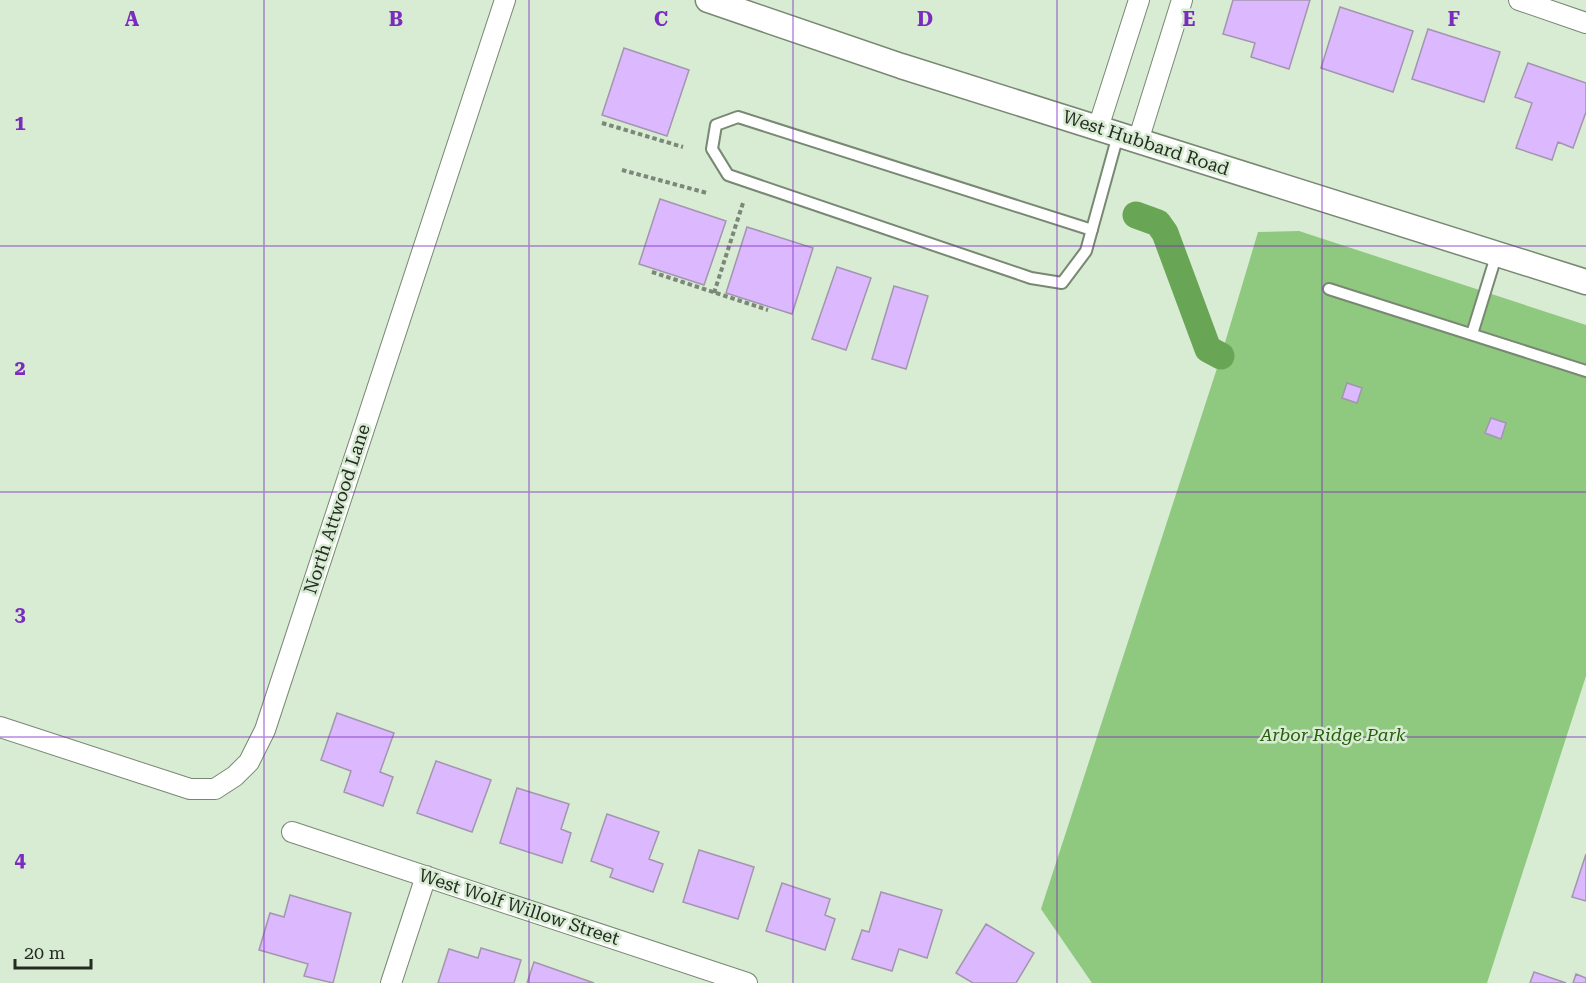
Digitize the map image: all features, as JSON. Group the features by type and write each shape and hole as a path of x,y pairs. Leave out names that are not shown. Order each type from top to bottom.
{"street":[{"name":"North Attwood Lane","path":"0,727 190,789 215,789 249,762 265,730 506,0"},
{"name":"West Hubbard Road","path":"708,0 901,66 1586,282"},
{"path":"1118,134 1139,0"},
{"path":"1118,134 1182,0"},
{"path":"1519,0 1586,22"},
{"name":"West Wolf Willow Street","path":"292,832 747,983"},
{"path":"391,983 426,876"}],"lane":[{"path":"1092,230 738,117 716,125 712,149 728,175 1031,278 1062,283 1086,251 1092,230 1118,134"},
{"path":"1472,334 1497,253"},
{"path":"1329,289 1586,371"}],"path":[{"path":"602,123 683,147"},
{"path":"622,170 707,193"},
{"path":"714,293 743,203"},
{"path":"652,272 768,310"}],"green space":[{"name":"Arbor Ridge Park","path":"1299,231 1586,325 1586,676 1487,983 1092,983 1041,909 1221,356 1258,232"}],"building":[{"path":"1233,0 1310,0 1289,69 1251,57 1255,43 1223,34"},
{"path":"1340,7 1413,31 1393,92 1321,68"},
{"path":"1428,29 1500,52 1484,102 1412,79"},
{"path":"624,48 689,70 667,136 602,115"},
{"path":"1528,63 1586,83 1586,112 1573,148 1558,142 1552,160 1516,148 1532,103 1515,97"},
{"path":"660,199 726,221 704,285 639,264"},
{"path":"747,227 813,248 792,314 726,293"},
{"path":"837,267 871,278 846,350 812,339"},
{"path":"894,286 928,296 906,369 872,359"},
{"path":"1347,383 1362,388 1357,403 1342,398"},
{"path":"1491,418 1506,423 1501,439 1485,433"},
{"path":"337,713 394,733 380,772 393,777 383,806 344,792 351,771 321,760"},
{"path":"436,761 491,780 472,832 417,813"},
{"path":"517,788 569,804 561,829 571,833 562,863 500,843"},
{"path":"607,814 659,832 649,859 663,864 653,892 610,877 613,869 591,861"},
{"path":"699,850 754,867 738,919 683,902"},
{"path":"1586,854 1586,901 1572,897"},
{"path":"782,883 830,899 825,915 835,919 825,950 766,931"},
{"path":"881,892 942,910 927,958 899,949 892,971 852,959 862,930 869,932"},
{"path":"290,895 351,913 333,983 304,976 308,964 259,950 270,913 284,917"},
{"path":"986,924 1034,953 1016,983 973,983 956,973"},
{"path":"481,948 521,960 514,983 438,983 449,949 478,958"},
{"path":"534,962 594,983 527,983"},
{"path":"1534,972 1566,983 1530,983"},
{"path":"1576,974 1586,978 1586,983 1573,983"}],"waterway":[{"path":"1136,215 1158,223 1165,233 1208,349 1221,356"}]}
